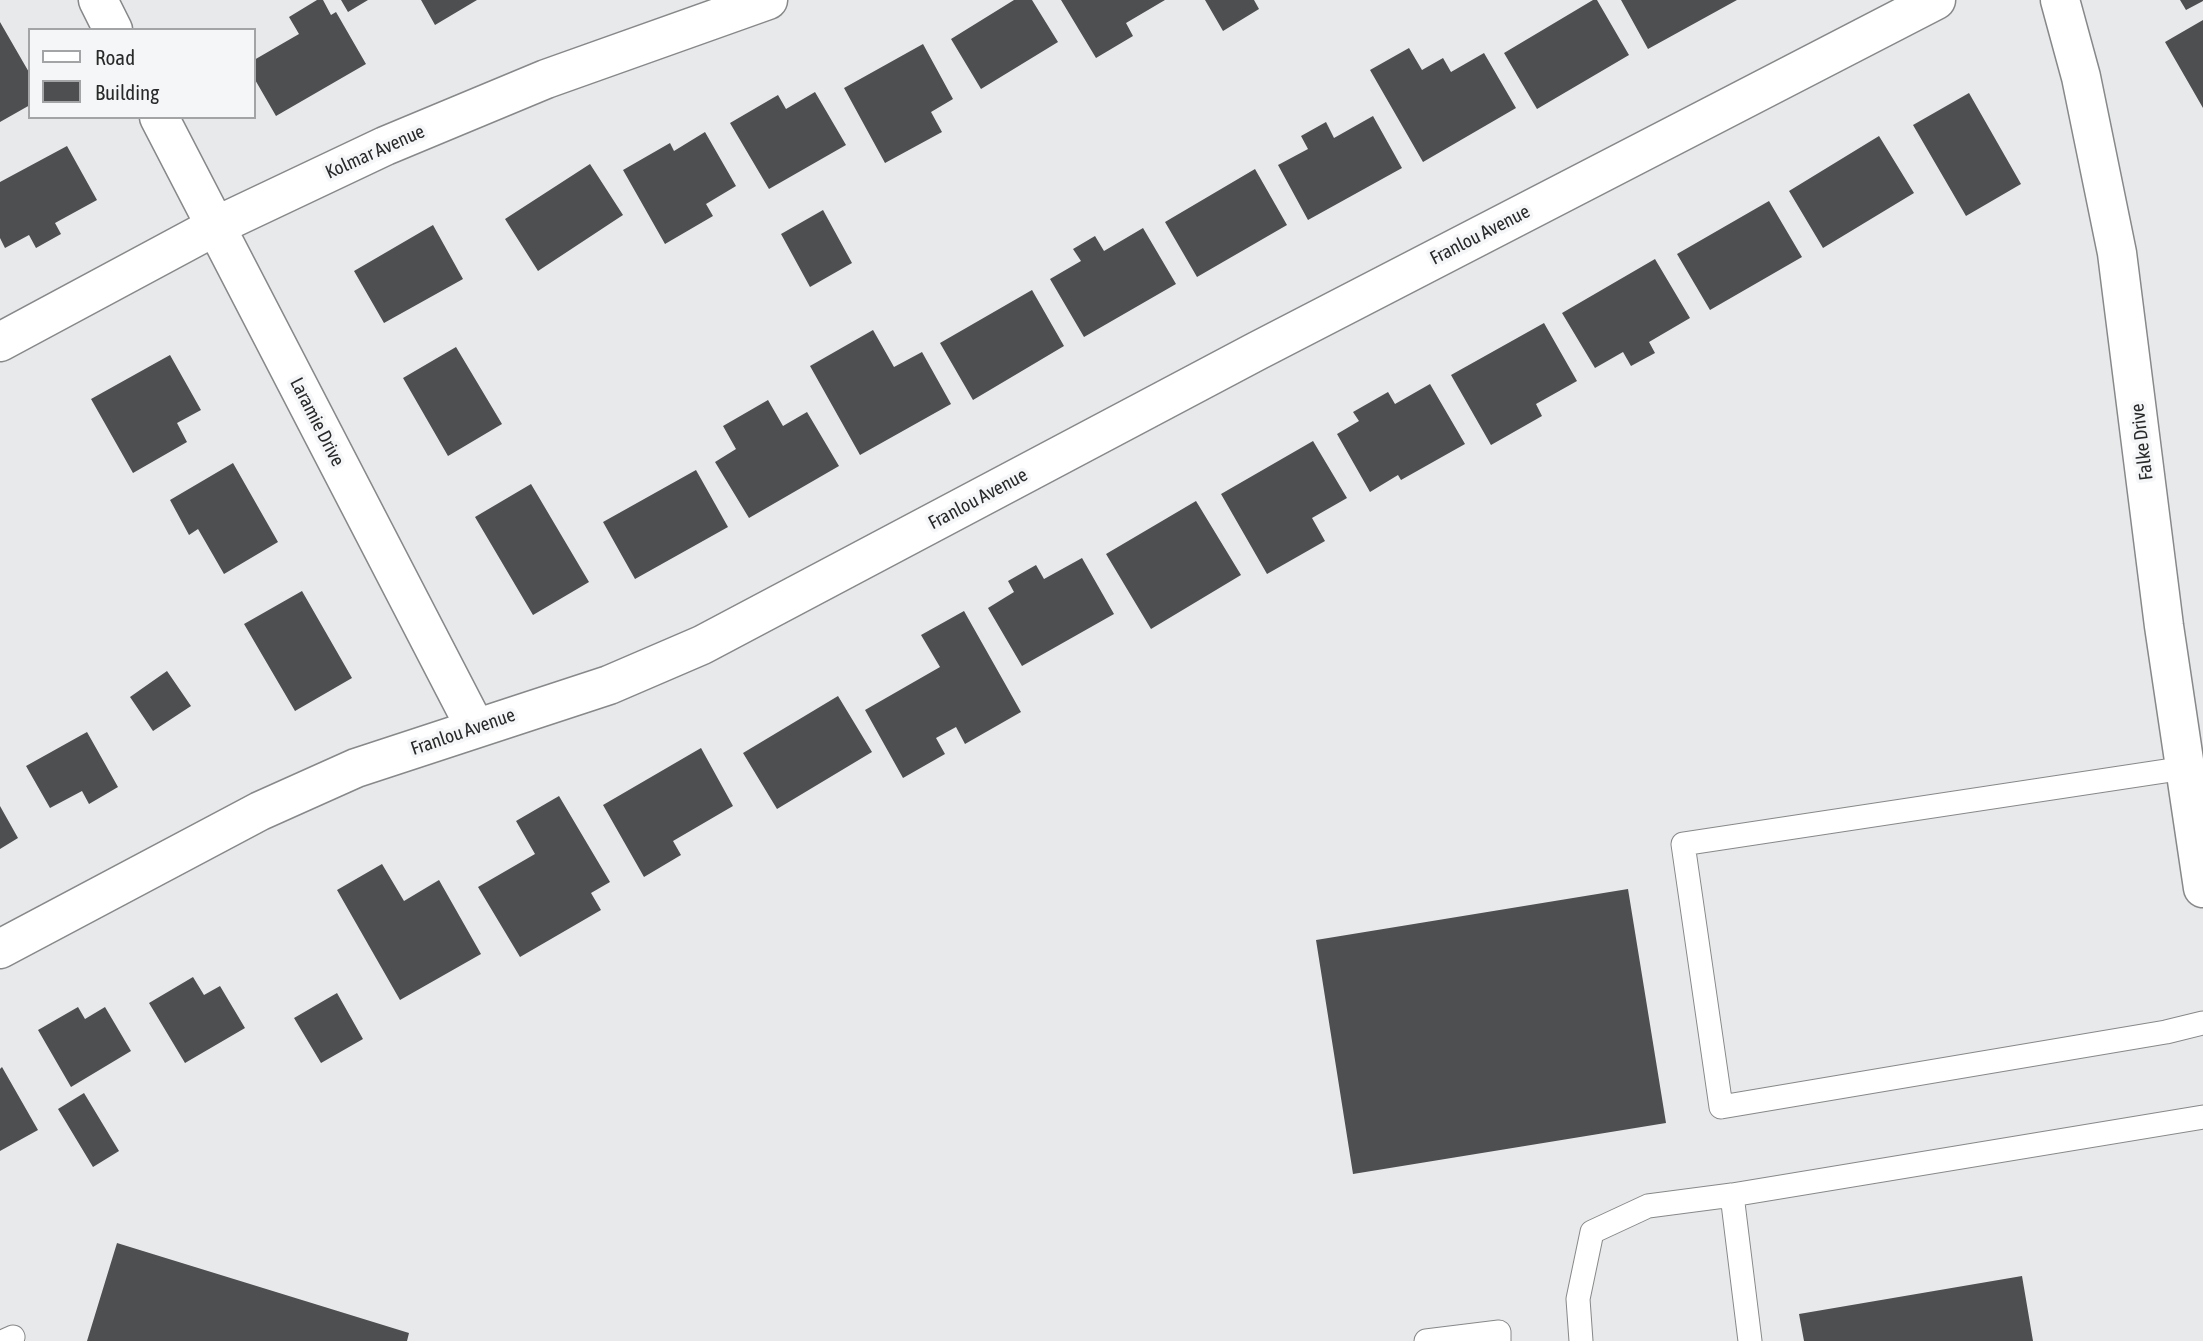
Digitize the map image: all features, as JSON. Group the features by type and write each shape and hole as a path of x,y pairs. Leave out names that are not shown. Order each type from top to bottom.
{"street":[{"path":"98,0 113,28"},
{"name":"Kolmar Avenue","path":"0,342 216,226 385,146 509,94 768,0"},
{"name":"Franlou Avenue","path":"0,948 260,811 356,768 608,685 702,645 1257,351 1936,0"},
{"name":"Falke Drive","path":"2060,0 2081,76 2117,253 2164,626 2203,888"},
{"name":"Laramie Drive","path":"160,119 475,727"}],"lane":[{"path":"2185,768 1683,844 1721,1107 2203,1023"},
{"path":"1581,1341 1578,1299 1592,1232 1648,1206 1732,1195 2203,1117"},
{"path":"1732,1195 1750,1341"},
{"path":"1426,1341 1499,1332 1499,1341"},
{"path":"4,1341 13,1337 11,1341"}],"building":[{"path":"317,0 323,0 331,15 336,12 366,64 276,116 256,81 256,59 299,34 289,17"},
{"path":"341,0 368,0 348,12"},
{"path":"421,0 477,0 435,25"},
{"path":"1014,0 1032,0 1058,42 981,89 951,39"},
{"path":"1061,0 1165,0 1126,23 1133,36 1096,58"},
{"path":"1205,0 1254,0 1259,9 1223,31"},
{"path":"1597,0 1629,55 1537,109 1504,53"},
{"path":"1621,0 1737,0 1648,49"},
{"path":"2180,0 2203,0 2203,1 2186,10"},
{"path":"2203,20 2203,108 2165,42"},
{"path":"0,22 28,71 28,106 0,122"},
{"path":"923,44 953,99 931,112 942,132 885,163 844,88"},
{"path":"1409,48 1422,70 1443,58 1451,72 1484,53 1516,108 1423,162 1370,70"},
{"path":"815,92 846,145 769,189 730,123 778,95 786,109"},
{"path":"1969,93 2021,184 1966,216 1913,125"},
{"path":"1373,116 1402,168 1308,220 1278,165 1308,149 1301,136 1326,122 1334,138"},
{"path":"705,132 736,186 706,204 713,216 665,244 623,170 670,143 674,151"},
{"path":"1879,136 1914,193 1823,248 1789,191"},
{"path":"67,146 97,200 55,223 61,234 36,248 29,235 5,248 0,238 0,182"},
{"path":"590,164 623,215 538,271 505,219"},
{"path":"1255,169 1287,225 1197,277 1165,222"},
{"path":"1769,201 1802,257 1710,310 1677,254"},
{"path":"823,210 852,263 810,287 781,234"},
{"path":"433,225 463,279 384,323 354,271"},
{"path":"1143,228 1176,284 1084,337 1050,279 1081,261 1073,249 1095,236 1104,251"},
{"path":"1655,259 1690,318 1649,342 1655,353 1631,366 1623,352 1595,368 1562,313"},
{"path":"1032,290 1064,346 973,400 940,343"},
{"path":"1544,323 1577,381 1536,404 1542,416 1491,445 1451,375"},
{"path":"873,330 894,367 922,352 951,404 860,455 810,366"},
{"path":"456,347 502,424 448,456 403,378"},
{"path":"170,355 201,410 177,423 187,442 133,473 91,399"},
{"path":"1430,384 1465,444 1401,480 1398,475 1370,492 1337,434 1359,421 1353,412 1388,392 1395,404"},
{"path":"768,400 783,426 807,412 839,466 749,518 715,462 736,449 723,426"},
{"path":"1313,441 1347,498 1312,518 1325,541 1267,574 1221,494"},
{"path":"233,463 278,542 224,574 198,529 189,535 170,500"},
{"path":"696,470 728,527 635,579 603,522"},
{"path":"531,484 589,582 533,615 475,517"},
{"path":"1196,501 1241,575 1151,629 1106,554"},
{"path":"1082,558 1114,614 1022,666 988,608 1014,592 1008,581 1036,565 1044,579"},
{"path":"302,591 352,678 295,711 244,624"},
{"path":"964,611 1021,712 965,744 956,727 936,738 945,754 903,778 865,710 940,667 921,635"},
{"path":"167,671 191,706 153,731 130,697"},
{"path":"838,696 872,752 777,809 743,753"},
{"path":"87,732 118,787 89,804 82,791 50,808 26,766"},
{"path":"701,748 733,806 673,841 681,855 644,877 603,805"},
{"path":"559,796 610,882 591,893 601,910 520,957 478,887 535,854 516,821"},
{"path":"0,806 18,838 0,849"},
{"path":"382,864 404,901 439,880 481,954 400,1000 337,890"},
{"path":"1628,889 1666,1123 1353,1174 1316,940"},
{"path":"193,977 204,995 220,986 245,1028 185,1063 149,1003"},
{"path":"337,993 363,1039 321,1063 294,1018"},
{"path":"78,1007 85,1019 105,1007 131,1051 71,1087 38,1030"},
{"path":"2,1067 38,1130 0,1151 0,1069"},
{"path":"84,1093 119,1151 93,1167 58,1109"},
{"path":"117,1243 409,1333 407,1341 87,1341"},
{"path":"2022,1276 2033,1341 1804,1341 1799,1314"}]}
